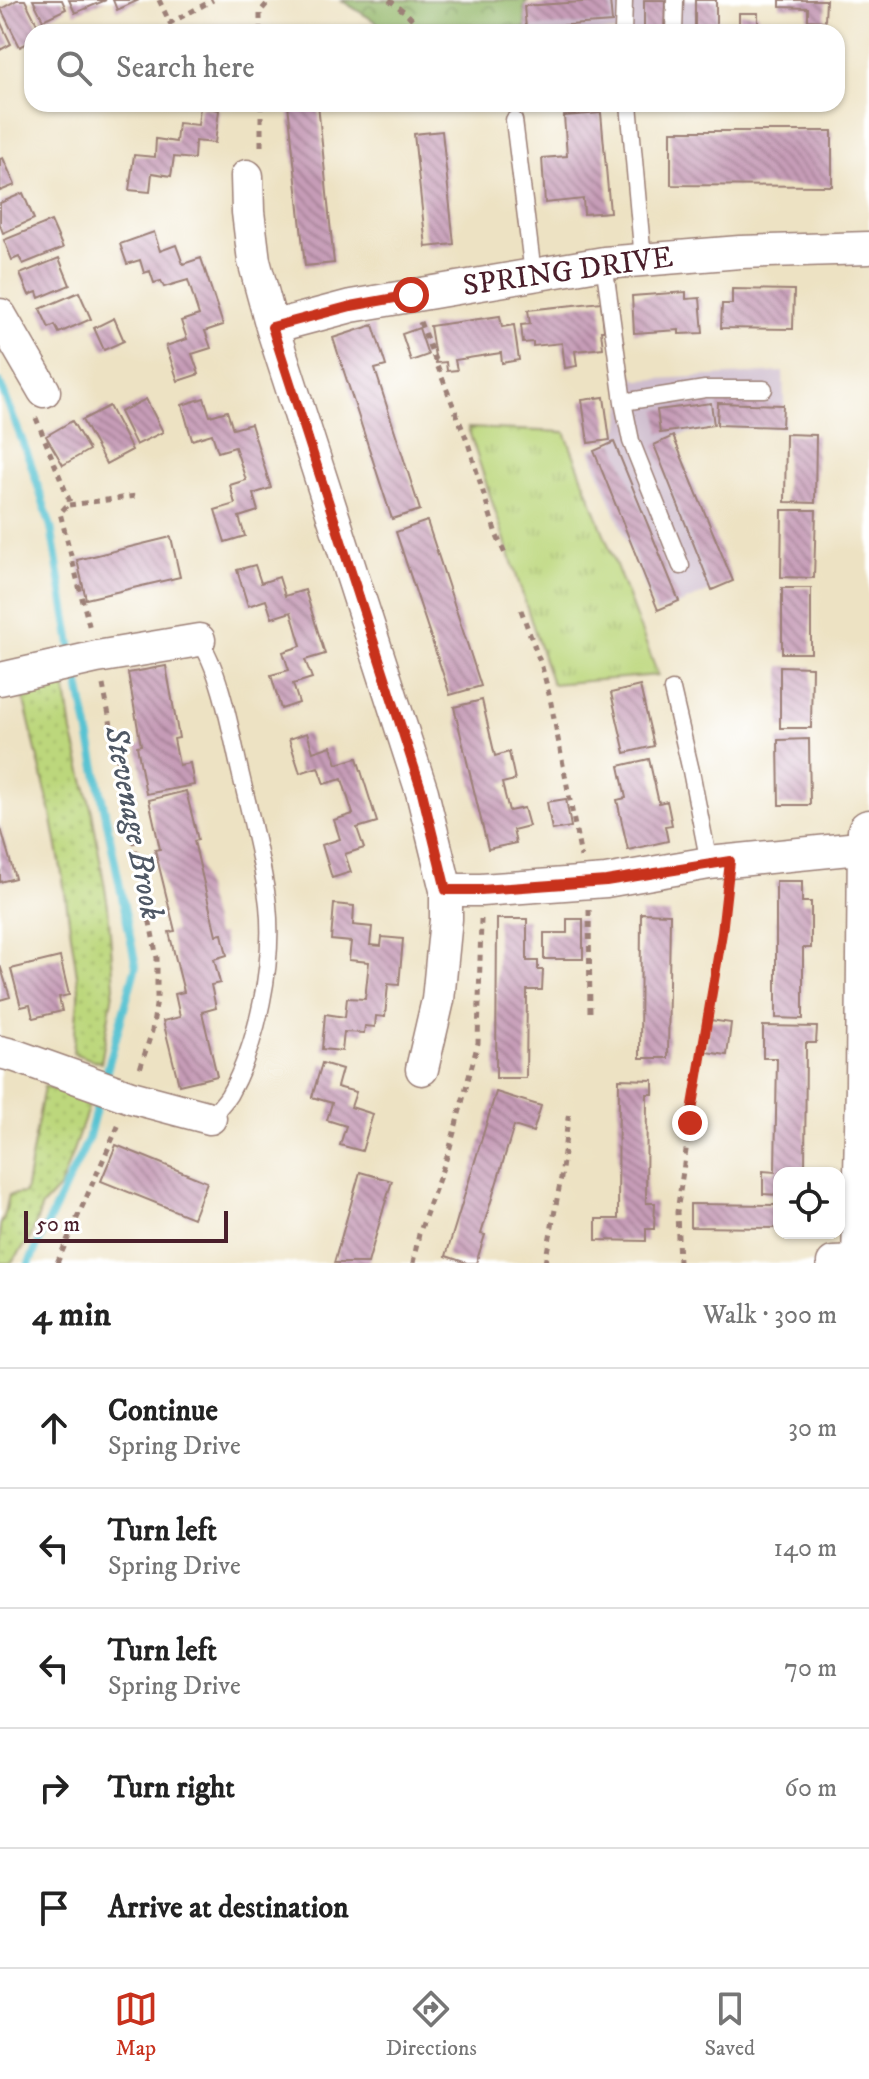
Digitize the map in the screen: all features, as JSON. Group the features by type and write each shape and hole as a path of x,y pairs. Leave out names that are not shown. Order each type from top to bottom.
{"street":[{"path":"247,176 254,261 272,327 422,792 446,890 438,1000 422,1069"},
{"name":"SPRING DRIVE","path":"272,327 351,306 604,263 740,252 869,248"},
{"path":"0,315 43,370"},
{"path":"0,679 199,640"},
{"path":"833,1263 863,1263 869,831"},
{"path":"446,890 606,881 720,862 869,847"},
{"path":"0,1052 128,1096 210,1118"}],"lane":[{"path":"623,24 624,0"},
{"path":"674,24 675,0"},
{"path":"630,112 643,260"},
{"path":"514,120 533,274"},
{"path":"604,263 631,441 681,566"},
{"path":"623,402 705,389 764,389"},
{"path":"199,640 207,651 229,719 268,906 268,956 261,1012 228,1098 210,1118"},
{"path":"672,690 691,771 720,862"}],"path":[{"path":"159,0 170,23 213,0"},
{"path":"260,24 260,12 270,0"},
{"path":"389,0 417,24"},
{"path":"247,176 261,165 261,112"},
{"path":"411,295 468,443 505,554"},
{"path":"43,370 31,406 69,505"},
{"path":"57,1263 128,1096 152,1031 157,999 157,958 95,658 60,513 69,505 136,496"},
{"path":"521,610 550,698 585,882 591,921 590,1015"},
{"path":"679,1263 677,1212 722,933 720,862"},
{"path":"413,1263 419,1234 449,1151 478,1043 481,890"},
{"path":"545,1263 561,1178 569,1110"}],"shaded area":[{"path":"601,0 718,0 718,24 526,24 524,6"},
{"path":"625,370 638,380 783,372 785,428 716,428 674,436 733,581 656,614 590,450 614,441 620,425"}],"green space":[{"path":"341,0 528,0 524,6 526,24 379,24"},
{"path":"468,428 565,432 658,675 552,684"},
{"path":"65,683 72,732 92,812 108,906 114,986 101,1063 73,1053 79,989 50,809 22,692"},
{"path":"44,1086 91,1100 60,1187 42,1206 30,1239 11,1263 0,1263 0,1226 9,1195 25,1193"}],"building":[{"path":"17,0 25,0 37,24 24,24 24,45 20,47 1,9"},
{"path":"33,0 62,0 66,9 43,20"},
{"path":"69,0 106,0 75,13"},
{"path":"113,0 139,0 117,10"},
{"path":"610,0 612,22 526,24 524,6"},
{"path":"644,0 665,0 664,24 644,24"},
{"path":"695,0 716,0 716,24 695,24"},
{"path":"780,0 826,0 825,21 808,20 808,8 780,7"},
{"path":"739,13 758,13 758,24 739,24"},
{"path":"0,21 11,44 0,50"},
{"path":"199,112 219,112 215,143 195,141 194,159 174,157 171,176 152,173 150,192 129,190 134,155 155,157 156,139 176,142 178,123 198,125"},
{"path":"289,112 319,112 334,263 305,266"},
{"path":"601,113 610,212 584,214 583,199 545,203 542,158 567,156 564,116"},
{"path":"442,131 454,244 426,247 414,134"},
{"path":"671,131 832,131 832,186 671,185"},
{"path":"3,158 15,185 0,191 0,159"},
{"path":"23,193 34,219 3,233 0,203"},
{"path":"51,221 63,248 23,264 19,257 12,260 4,240"},
{"path":"154,232 160,251 176,245 183,264 201,258 223,325 205,331 211,348 192,354 199,374 178,381 166,346 187,339 181,321 199,315 188,280 164,287 161,281 154,283 150,271 144,273 140,260 127,264 120,244"},
{"path":"59,258 70,285 39,298 37,292 29,295 20,274"},
{"path":"732,289 794,290 793,329 721,328 722,304 732,304"},
{"path":"79,292 91,319 59,333 55,325 49,328 40,309"},
{"path":"686,292 686,299 700,298 703,333 679,334 679,330 634,333 632,296"},
{"path":"601,302 603,348 575,351 577,366 565,368 562,343 533,346 533,342 523,343 521,325 530,324 528,310"},
{"path":"500,316 502,327 514,325 519,360 502,363 501,353 455,360 457,370 447,371 446,362 436,363 430,326"},
{"path":"114,318 124,341 104,350 94,328"},
{"path":"373,325 386,366 375,369 420,510 392,519 333,338"},
{"path":"419,328 428,355 411,361 402,334"},
{"path":"604,397 610,440 588,443 582,400"},
{"path":"204,398 210,416 227,411 233,429 251,424 271,488 253,494 258,511 239,517 245,536 225,542 215,510 235,504 230,485 246,480 235,447 218,452 212,434 192,440 182,405"},
{"path":"146,399 163,432 136,445 120,412"},
{"path":"711,403 714,425 660,433 657,410"},
{"path":"718,403 783,405 782,427 717,425"},
{"path":"109,406 132,450 106,464 82,420"},
{"path":"72,421 89,450 63,465 46,436"},
{"path":"786,434 816,435 815,503 785,502"},
{"path":"673,436 733,581 712,590 654,445"},
{"path":"614,442 679,601 658,610 594,451"},
{"path":"782,510 816,510 814,578 781,577"},
{"path":"427,521 481,686 450,695 396,532"},
{"path":"171,537 180,577 86,599 77,560"},
{"path":"255,565 261,583 279,577 285,596 305,590 325,654 305,660 312,678 293,684 299,703 281,709 271,675 289,670 283,652 301,646 291,612 272,618 266,600 248,606 237,570"},
{"path":"782,588 811,588 811,653 782,653"},
{"path":"166,666 179,738 174,739 179,765 190,763 194,785 146,794 128,673"},
{"path":"780,666 812,667 811,728 780,728"},
{"path":"640,686 654,746 625,753 611,693"},
{"path":"482,700 495,756 509,752 515,780 502,783 509,811 524,808 529,826 513,830 516,843 488,849 454,707"},
{"path":"307,733 313,752 331,746 337,764 357,758 377,822 357,828 364,848 345,854 351,872 332,878 322,845 340,839 334,820 353,814 342,779 324,784 318,767 300,773 289,739"},
{"path":"809,739 810,805 779,805 778,740"},
{"path":"649,759 659,803 667,801 672,825 665,826 668,841 628,850 617,800 626,798 619,766"},
{"path":"186,791 216,935 222,934 227,955 214,959 220,983 211,985 216,1008 202,1012 217,1076 179,1085 163,1021 180,1017 175,994 184,992 169,932 175,931 155,850 160,849 149,800"},
{"path":"566,799 571,827 552,830 547,802"},
{"path":"0,825 15,878 0,882"},
{"path":"776,881 802,881 802,902 811,902 811,948 803,948 803,1019 776,1018"},
{"path":"334,904 354,906 353,925 372,927 370,945 381,946 382,937 403,939 399,985 388,984 385,1017 376,1016 375,1027 365,1026 364,1033 344,1032 342,1051 322,1049 325,1014 345,1017 347,998 365,999 369,962 349,960 351,942 331,940"},
{"path":"641,913 670,914 668,1058 640,1058"},
{"path":"497,919 527,919 527,961 538,961 538,970 543,970 542,990 527,990 526,1078 496,1078"},
{"path":"567,919 583,919 583,959 544,959 544,933 567,933"},
{"path":"60,957 69,995 59,997 62,1011 33,1018 30,1005 21,1007 11,969"},
{"path":"0,965 10,997 0,1000"},
{"path":"710,1020 731,1023 727,1055 706,1052"},
{"path":"763,1026 817,1027 816,1043 806,1043 805,1167 775,1167 777,1058 763,1058"},
{"path":"322,1063 342,1069 337,1087 356,1092 351,1107 373,1114 362,1151 340,1145 346,1126 327,1120 332,1103 312,1097"},
{"path":"619,1079 653,1080 653,1094 647,1094 646,1203 655,1203 654,1229 646,1229 646,1241 596,1240 596,1219 618,1219"},
{"path":"496,1092 541,1106 533,1132 514,1126 481,1234 485,1235 476,1263 467,1263 446,1256"},
{"path":"116,1145 207,1182 193,1218 101,1181"},
{"path":"763,1171 773,1172 773,1195 763,1194"},
{"path":"360,1172 392,1181 368,1263 334,1263"},
{"path":"690,1204 773,1205 773,1228 690,1227"}],"waterway":[{"name":"Stevenage Brook","path":"0,383 51,527 73,656"},
{"name":"Stevenage Brook","path":"76,669 136,966 104,1081"},
{"name":"Stevenage Brook","path":"29,1263 88,1140 100,1094"}],"route":[{"path":"411,295 351,306 272,327 422,792 446,890 606,881 730,861 722,933 690,1123"}]}
